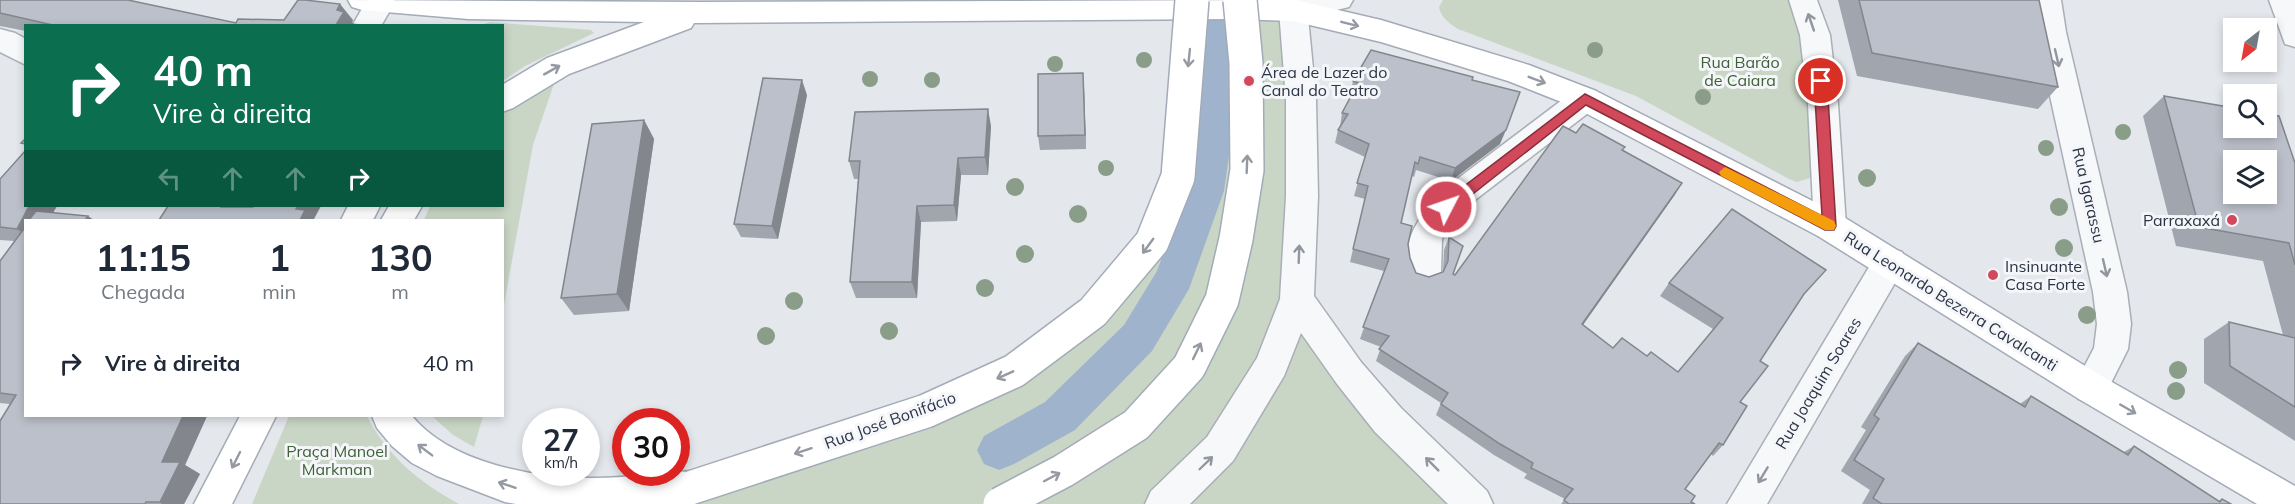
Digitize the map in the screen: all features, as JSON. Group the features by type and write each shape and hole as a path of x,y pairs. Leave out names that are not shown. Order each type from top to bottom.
{"main road":[{"name":"Rua José Bonifácio","path":"690,488 926,411 1014,371 1094,312 1152,242 1178,177 1192,0"},
{"path":"1000,504 1064,471 1136,425 1189,367 1222,300 1236,239 1247,170 1246,63 1240,0"},
{"name":"Rua Leonardo Bezerra Cavalcanti","path":"370,9 463,17 1233,8 1293,10 1458,54 1518,73 1585,99 1830,226 2091,388 2291,504"},
{"path":"504,99 558,66 700,13"},
{"path":"213,504 257,417"},
{"path":"391,417 426,453 469,472 522,490 584,496 690,488"},
{"path":"624,504 690,488"}],"street":[{"path":"1164,504 1220,449 1272,365 1298,299 1302,196 1300,100 1293,10 1339,0"},
{"path":"1803,0 1815,35 1823,104 1830,226"},
{"name":"Rua Igarassu","path":"2047,0 2051,32 2112,302 2114,324 2111,349 2091,388"},
{"path":"2283,0 2295,36"},
{"path":"0,40 24,53"},
{"path":"1424,273 1423,250 1427,230 1437,216 1455,198 1585,99"},
{"name":"Rua Joaquim Soares","path":"1746,504 1890,262"},
{"path":"1298,299 1349,373 1388,420 1474,504"}],"green space":[{"name":"Rua Barão de Caiara","path":"1443,0 1801,0 1813,177 1797,182 1789,179 1636,96 1458,29 1442,14 1439,7"},
{"path":"1212,9 1293,10 1298,300 1474,504 624,504 677,486 690,486 690,481 1014,371 1152,242 1190,48"},
{"path":"490,22 591,30 594,33 525,66 504,80 504,24 484,24"},
{"path":"556,78 533,145 504,304 504,219 424,219 430,207 504,207 504,113"},
{"name":"Praça Manoel Markman","path":"289,417 368,417 385,444 406,467 431,487 459,504 252,504"},
{"path":"433,417 483,417 474,447 453,435"}],"building":[{"path":"0,0 128,0 236,23 238,19 284,20 298,0 305,0 340,4 337,10 344,12 337,23 349,24 48,24 0,13"},
{"path":"1859,0 2039,0 2058,87 1872,53"},
{"path":"1371,50 1520,92 1506,130 1455,168 1420,157 1418,164 1415,162 1401,223 1412,226 1408,244 1416,273 1429,277 1443,272 1448,261 1449,237 1463,246 1453,274 1455,275 1563,126 1576,133 1583,124 1625,147 1622,150 1682,183 1582,324 1613,348 1622,338 1647,356 1651,352 1678,372 1723,318 1669,283 1732,209 1826,270 1804,294 1760,361 1768,366 1740,402 1747,406 1723,445 1719,443 1685,489 1695,496 1691,502 1695,504 1569,504 1564,500 1573,489 1531,468 1533,463 1500,444 1441,404 1448,393 1379,349 1389,336 1363,327 1389,259 1353,249 1368,186 1357,183 1369,144 1338,130 1348,114 1342,113 1358,83 1353,81"},
{"path":"1083,73 1085,135 1038,136 1038,74"},
{"path":"763,78 802,80 772,226 734,224"},
{"path":"2164,96 2223,106 2223,138 2277,138 2277,116 2279,116 2295,163 2295,265 2289,243 2199,227"},
{"path":"988,109 985,157 958,158 954,205 917,206 912,282 850,282 860,161 849,161 855,112"},
{"path":"644,120 617,294 561,298 592,124"},
{"path":"24,152 24,207 28,207 17,229 0,227 0,179"},
{"path":"167,207 297,207 296,209 305,210 300,219 160,219"},
{"path":"36,211 88,216 86,219 30,219"},
{"path":"24,229 24,417 183,417 162,462 180,462 160,502 146,502 145,504 0,504 0,421 16,395 0,393 0,261"},
{"path":"2229,322 2295,338 2295,407 2230,366"},
{"path":"1918,343 2025,407 2031,396 2128,455 2134,446 2220,502 2222,499 2231,504 1882,504 1873,498 1884,479 1854,460 1879,419 1874,415"}],"waterway":[{"path":"999,450 1060,416 1138,338 1175,277 1205,191 1219,100 1212,0"}],"slow traffic":[{"path":"1725,172 1830,226 1830,224"}],"place":[{"name":"Área de Lazer do Canal do Teatro","path":"1249,81"},
{"name":"Parraxaxá","path":"2232,220"},
{"name":"Insinuante Casa Forte","path":"1993,275"}],"route":[{"path":"1446,207 1585,99 1830,226 1821,81"}]}
